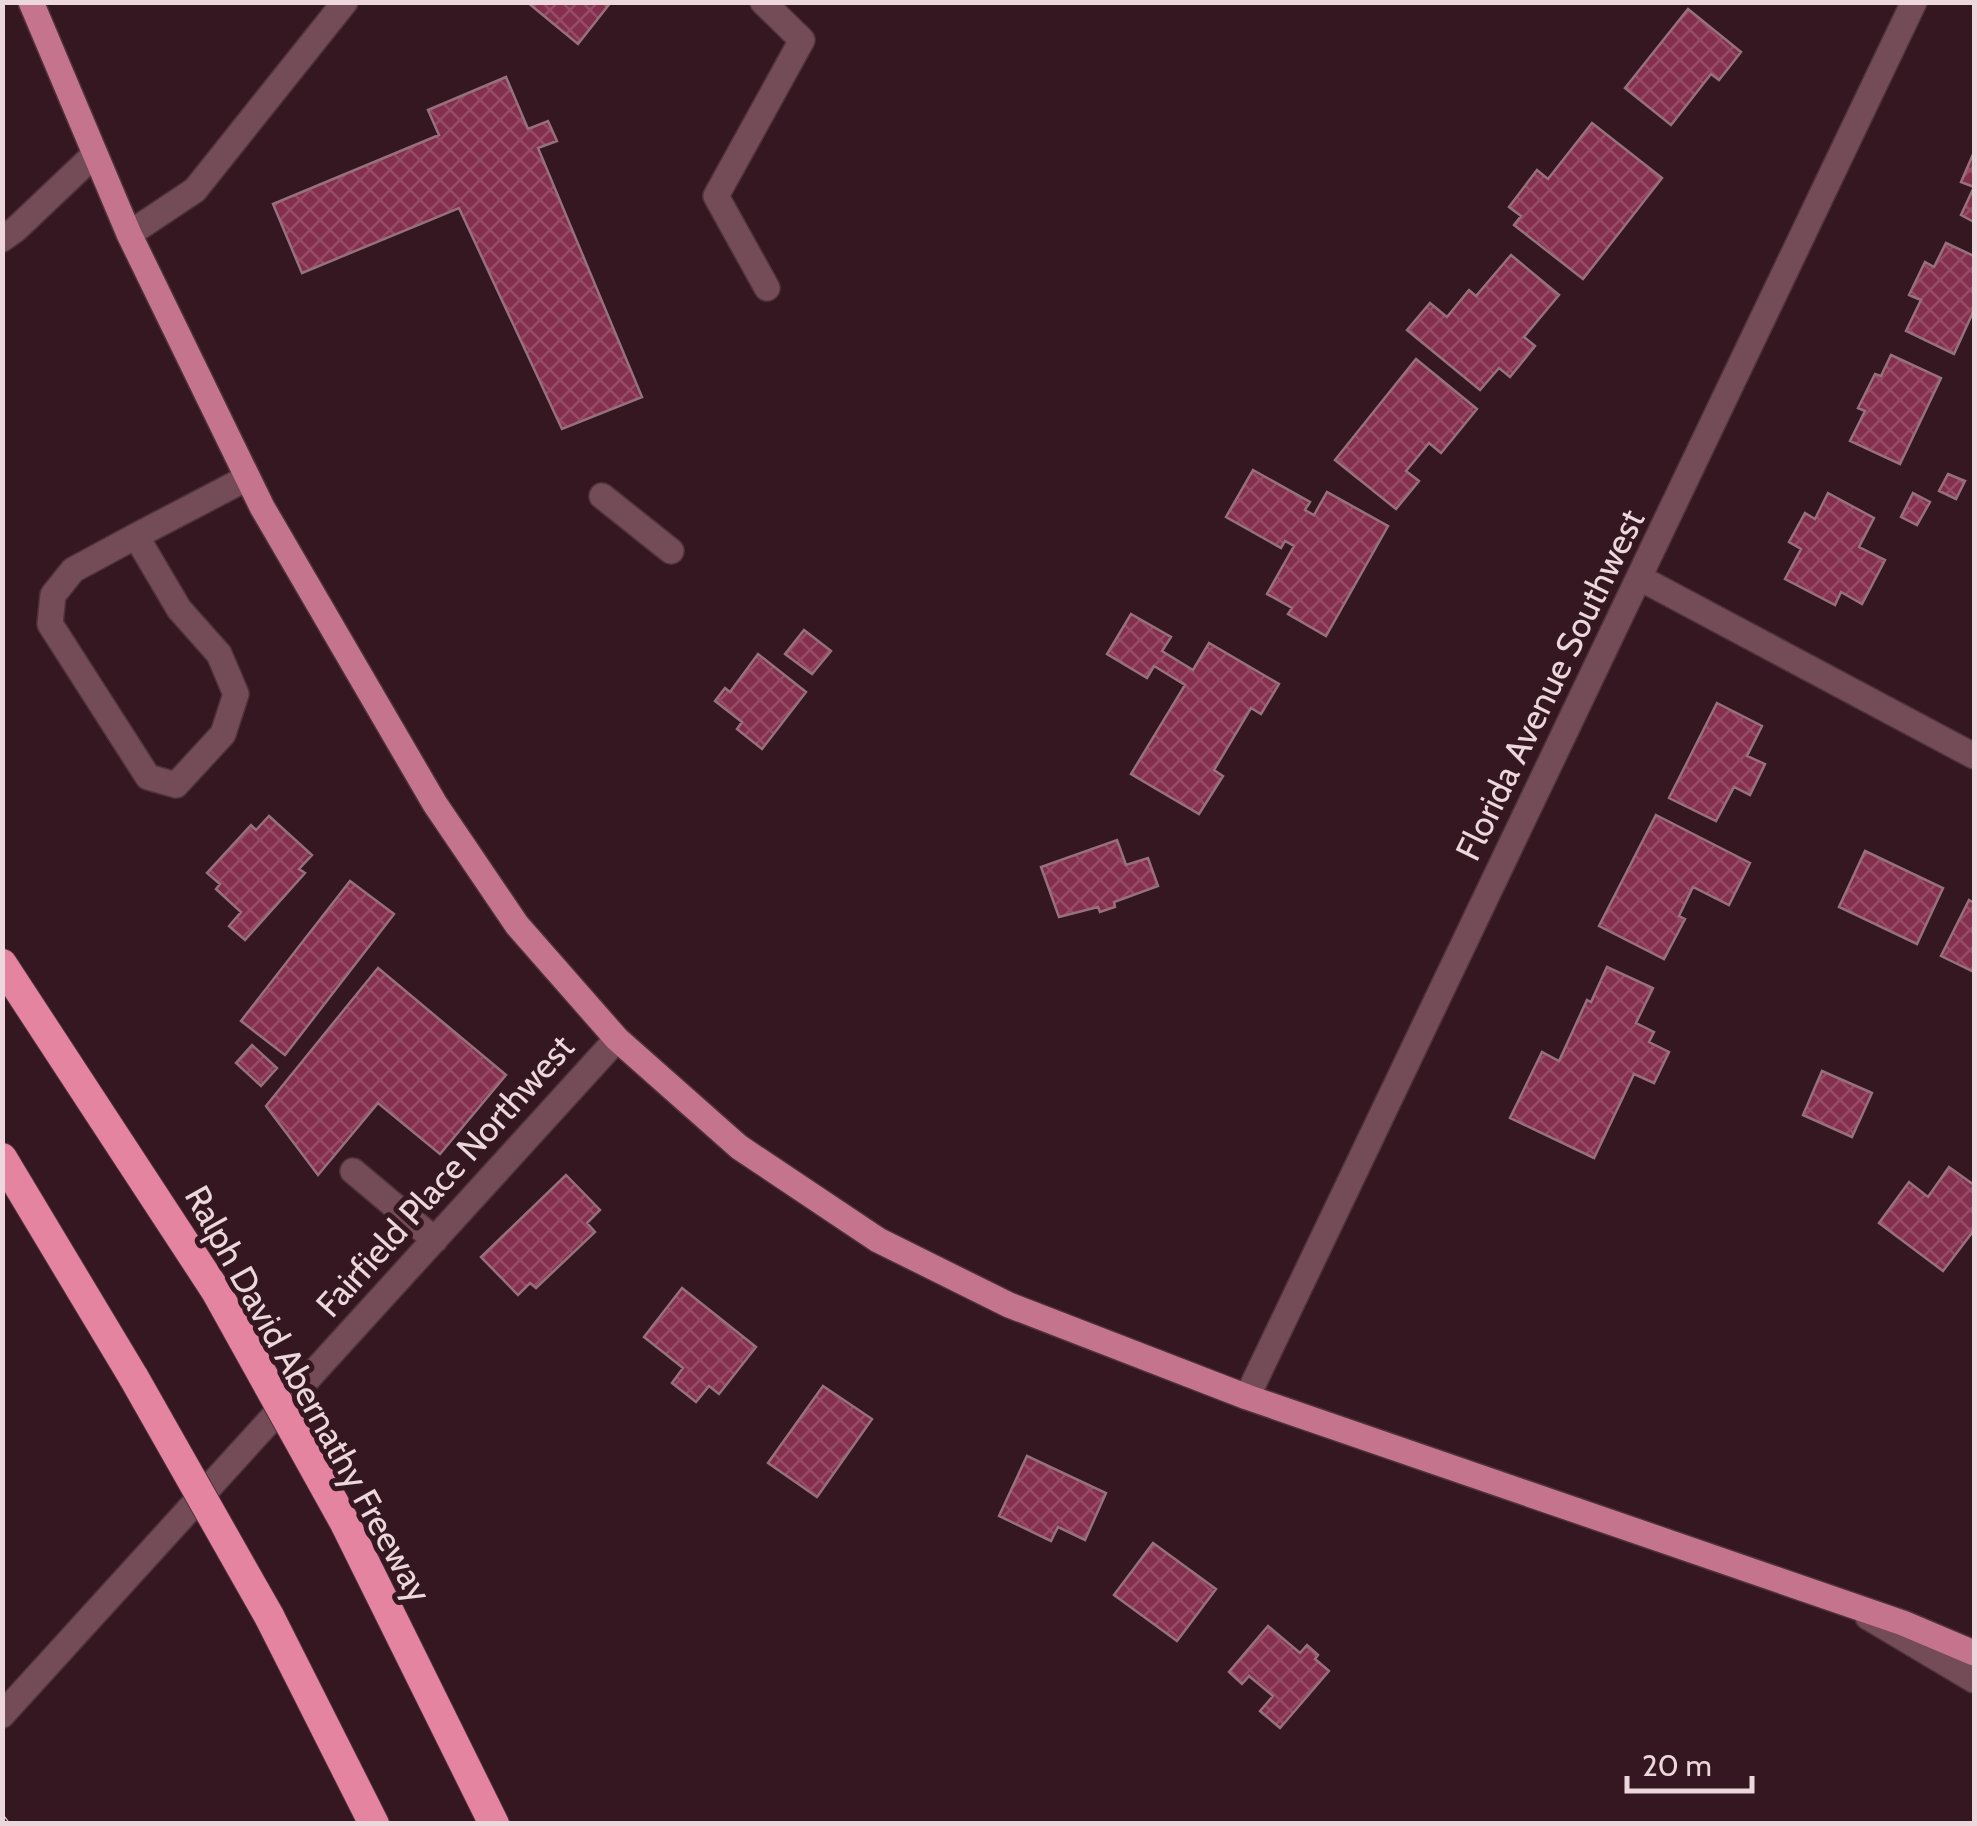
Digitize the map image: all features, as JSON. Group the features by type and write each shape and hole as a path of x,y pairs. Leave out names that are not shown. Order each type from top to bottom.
{"highway":[{"name":"Ralph David Abernathy Freeway","path":"2,964 216,1290 346,1522 494,1824"},
{"path":"2,1158 134,1378 269,1616 374,1824"}],"main road":[{"path":"31,2 128,234 262,507 435,804 517,925 617,1039 738,1146 878,1240 1009,1304 1246,1397 1903,1624 1974,1653"}],"street":[{"path":"128,234 195,190 344,2"},
{"path":"763,2 802,40 716,196 767,288"},
{"name":"Florida Avenue Southwest","path":"1246,1397 1914,2"},
{"path":"2,240 94,154"},
{"path":"136,536 178,610 219,654 236,694 223,734 176,785 148,777 50,624 53,595 73,570 136,536 248,478"},
{"path":"602,496 671,552"},
{"path":"1640,578 1974,756"},
{"name":"Fairfield Place Northwest","path":"2,1715 617,1039"},
{"path":"353,1170 435,1240"},
{"path":"1846,1604 1974,1680"}],"building":[{"path":"527,2 611,2 578,44"},
{"path":"1688,9 1741,52 1719,80 1711,74 1671,125 1625,88"},
{"path":"506,77 528,129 548,121 557,141 538,148 642,397 562,429 459,208 302,273 273,204 439,135 428,110"},
{"path":"1592,123 1662,178 1583,279 1514,225 1521,216 1509,207 1537,170 1548,179"},
{"path":"1974,152 1974,187 1961,182"},
{"path":"1974,187 1974,222 1961,215"},
{"path":"1946,243 1974,256 1974,310 1954,354 1906,331 1921,300 1909,295 1925,262 1934,267"},
{"path":"1511,255 1559,295 1524,337 1535,346 1510,377 1499,368 1480,390 1407,330 1430,303 1447,317 1469,290 1476,296"},
{"path":"1891,355 1941,378 1900,464 1850,441 1865,411 1858,408 1875,374 1881,376"},
{"path":"1416,359 1477,409 1441,453 1429,443 1406,471 1419,481 1396,509 1335,460"},
{"path":"1253,470 1310,502 1305,510 1314,515 1327,492 1388,526 1326,636 1288,614 1292,608 1267,594 1294,546 1285,541 1281,548 1226,517"},
{"path":"1948,474 1965,481 1956,499 1939,491"},
{"path":"1828,493 1874,518 1859,547 1885,560 1862,604 1841,592 1835,605 1785,579 1801,549 1789,542 1805,513 1815,519"},
{"path":"1913,493 1930,502 1917,525 1901,517"},
{"path":"1131,614 1171,637 1162,651 1193,670 1209,643 1279,684 1261,714 1251,708 1214,770 1223,776 1199,814 1131,774 1185,685 1154,666 1147,678 1107,654"},
{"path":"804,630 831,651 812,674 785,654"},
{"path":"758,654 806,692 762,749 737,729 742,722 715,701 725,688 730,692"},
{"path":"1717,703 1762,726 1747,756 1765,764 1750,795 1734,787 1716,821 1669,798"},
{"path":"1656,815 1750,863 1729,905 1693,887 1679,916 1685,919 1664,959 1599,926"},
{"path":"269,816 312,855 299,869 305,873 245,940 229,926 241,912 216,889 220,884 207,873 251,825 256,830"},
{"path":"1117,840 1126,865 1148,858 1158,886 1114,902 1115,907 1100,912 1098,907 1059,917 1041,867"},
{"path":"1865,851 1943,888 1917,944 1839,907"},
{"path":"350,881 394,914 285,1055 241,1021"},
{"path":"1969,900 1974,903 1974,972 1941,956"},
{"path":"1607,967 1653,988 1636,1023 1654,1032 1649,1042 1669,1052 1654,1083 1634,1074 1594,1158 1510,1118 1542,1052 1559,1061"},
{"path":"378,968 506,1075 440,1154 378,1103 318,1175 266,1106"},
{"path":"252,1045 277,1068 261,1086 236,1063"},
{"path":"1822,1071 1872,1093 1852,1137 1803,1115"},
{"path":"1949,1167 1974,1185 1974,1230 1943,1271 1879,1223 1909,1182 1928,1197"},
{"path":"566,1175 600,1210 587,1223 595,1232 536,1288 530,1283 518,1295 481,1257"},
{"path":"682,1288 756,1347 719,1394 709,1386 696,1402 672,1383 683,1368 644,1337"},
{"path":"823,1386 872,1419 817,1497 768,1463"},
{"path":"1027,1456 1106,1493 1085,1540 1058,1527 1051,1541 999,1516"},
{"path":"1153,1543 1216,1589 1177,1641 1114,1595"},
{"path":"1268,1626 1300,1653 1307,1645 1329,1671 1280,1728 1260,1711 1273,1696 1249,1676 1242,1684 1229,1672"}]}
